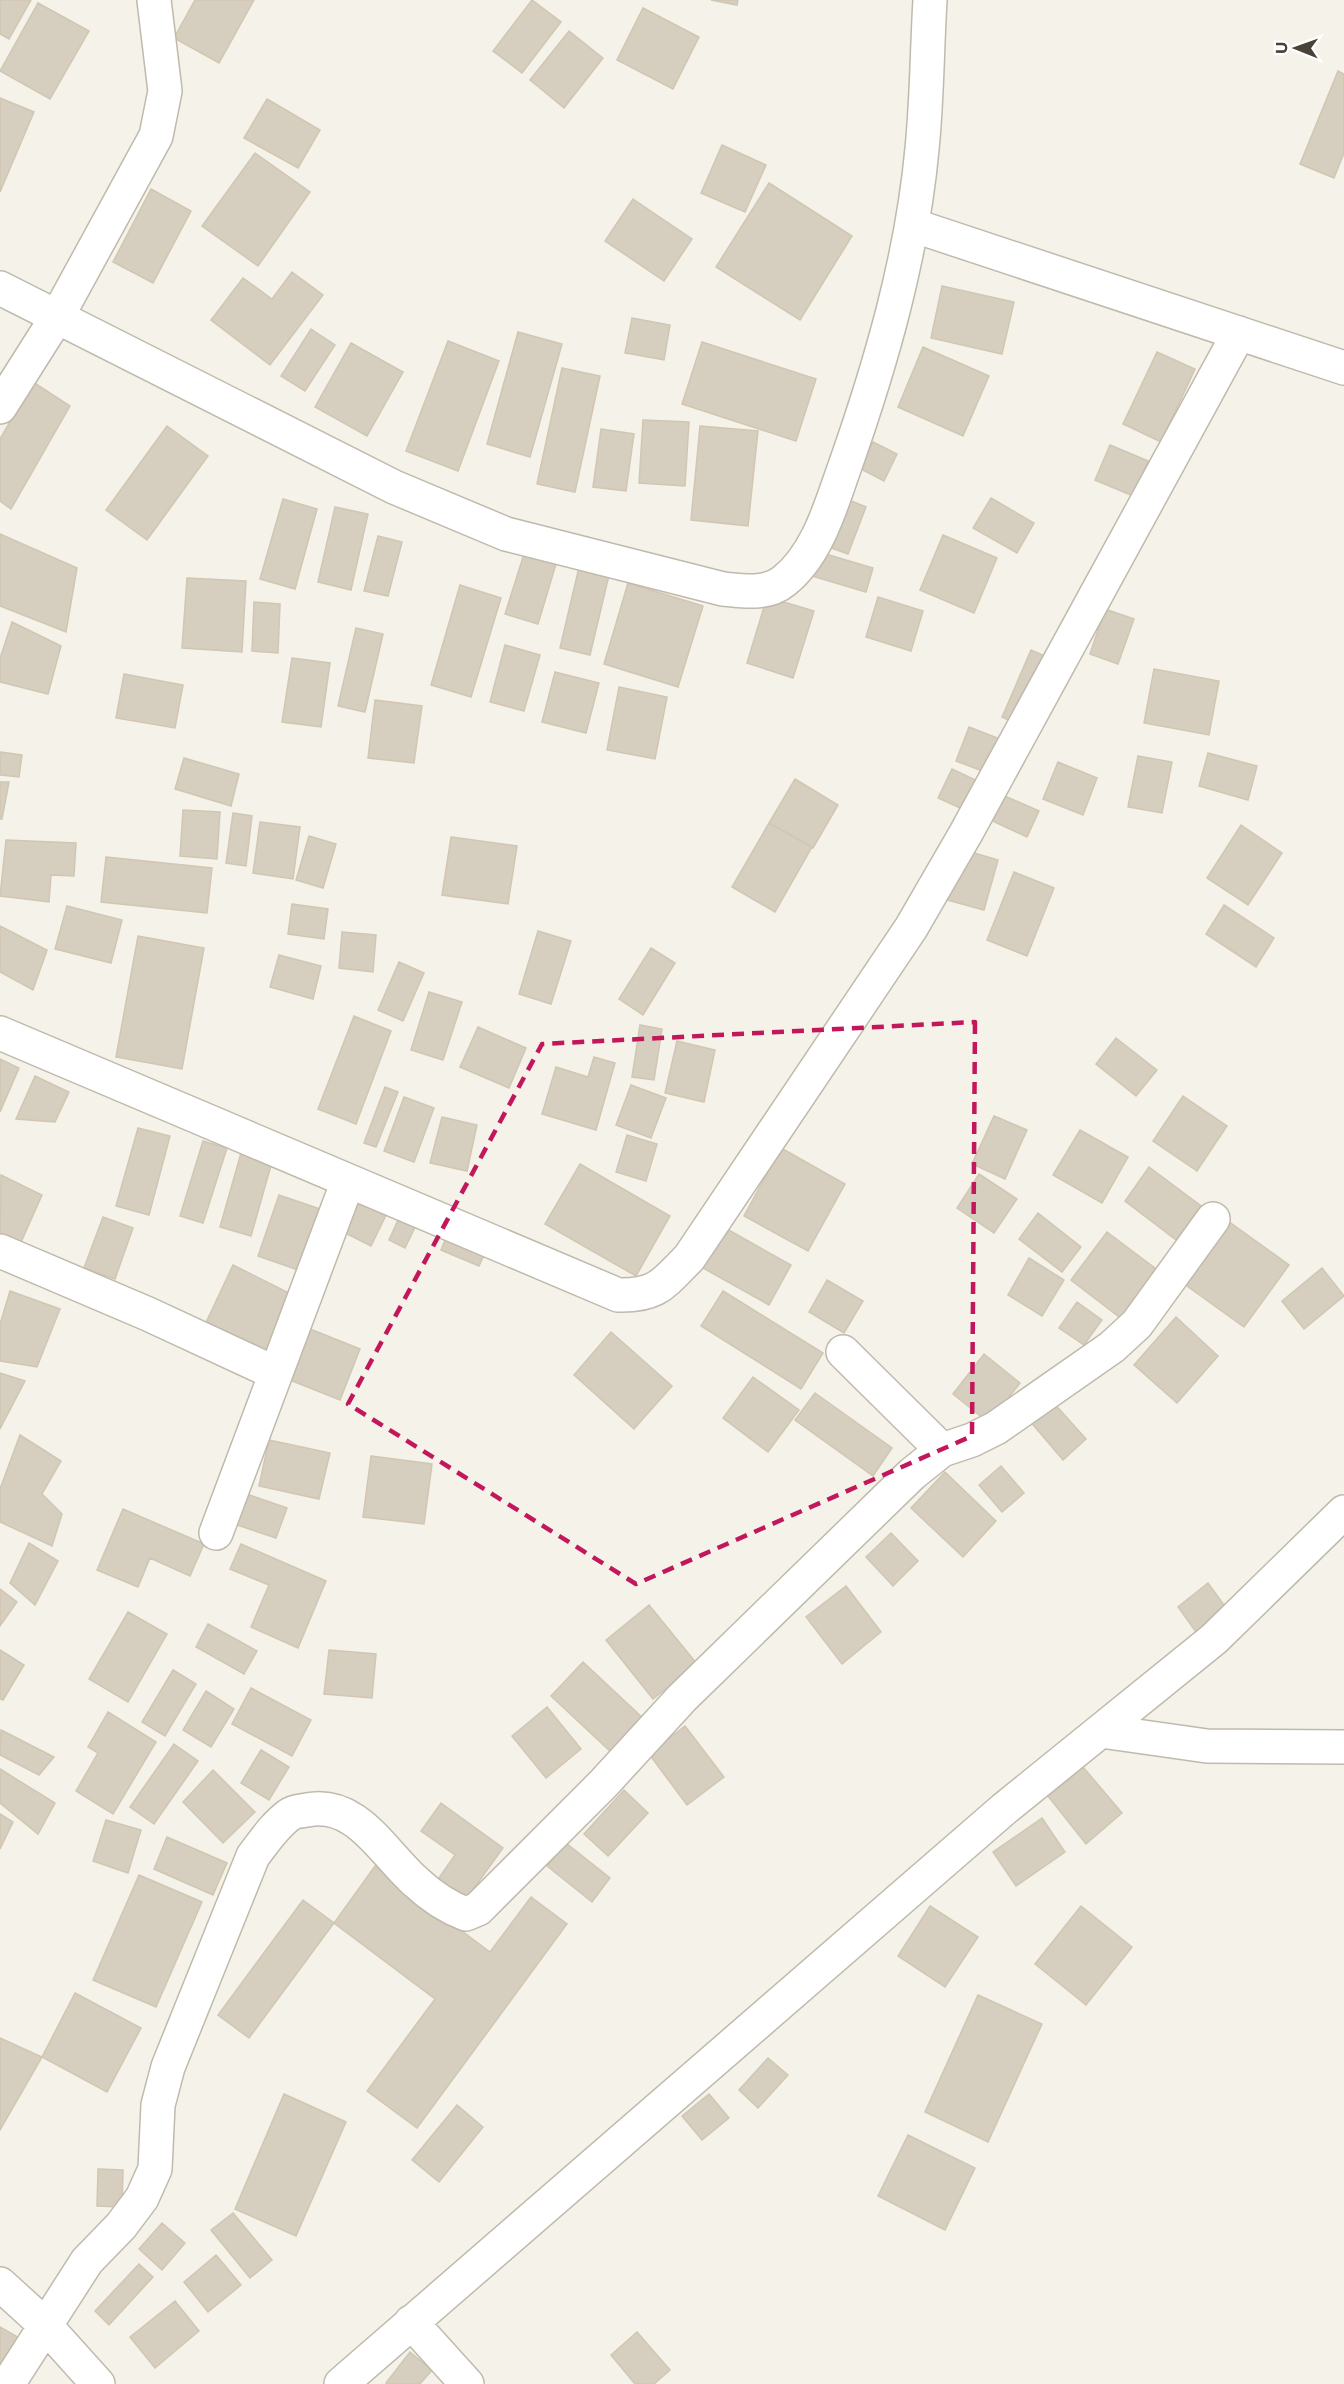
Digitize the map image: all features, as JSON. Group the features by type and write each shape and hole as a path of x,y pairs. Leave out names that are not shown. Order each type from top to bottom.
{"street":[{"path":"0,408 57,317 156,136 165,91 154,0"},
{"path":"0,288 394,488 506,534 723,589 757,592 783,582 802,561 824,525 861,420 887,331 912,225 922,149 930,0"},
{"path":"912,225 1344,368"},
{"path":"0,1033 618,1295 641,1296 660,1286 689,1258 911,928 966,833 1239,333"},
{"path":"216,1533 348,1181"},
{"path":"8,2384 44,2324 87,2262 121,2226 142,2198 154,2169 158,2105 168,2067 253,1856 270,1833 291,1813 319,1808 338,1810 364,1827 415,1881 442,1903 466,1914 478,1909 580,1808 682,1698 912,1474 942,1450 972,1440 996,1428 1112,1347 1137,1324 1213,1219"},
{"path":"0,1251 148,1314 275,1373"},
{"path":"843,1352 942,1450"},
{"path":"341,2384 1004,1809 1214,1639 1344,1512"},
{"path":"1101,1731 1207,1746 1344,1747"},
{"path":"0,2284 44,2324 98,2384"},
{"path":"411,2322 467,2384"}],"highlighted area":[{"path":"975,1022 972,1436 636,1584 348,1404 542,1044"}],"building":[{"path":"0,0 31,0 9,39 0,34"},
{"path":"195,0 254,0 219,63 174,38"},
{"path":"532,0 561,22 522,73 493,51"},
{"path":"711,0 738,0 737,5"},
{"path":"38,3 89,31 50,99 0,71"},
{"path":"643,8 699,37 673,89 617,60"},
{"path":"569,31 603,58 564,108 530,80"},
{"path":"1338,71 1344,74 1344,153 1334,178 1300,164"},
{"path":"0,98 34,112 0,192"},
{"path":"267,99 320,130 298,168 244,138"},
{"path":"722,145 766,165 745,212 701,193"},
{"path":"255,153 310,192 258,266 202,226"},
{"path":"769,183 852,236 800,320 716,267"},
{"path":"151,189 191,211 153,283 113,262"},
{"path":"633,199 692,239 664,281 605,241"},
{"path":"292,272 323,295 270,365 211,320 243,278 272,299"},
{"path":"942,286 1014,302 1002,354 931,338"},
{"path":"632,318 670,325 664,360 625,353"},
{"path":"311,329 335,345 305,391 281,376"},
{"path":"518,332 562,344 530,457 487,444"},
{"path":"448,341 499,361 458,471 406,451"},
{"path":"702,342 816,379 796,441 682,404"},
{"path":"351,343 403,372 367,436 315,407"},
{"path":"923,347 989,376 963,436 898,407"},
{"path":"1157,352 1195,369 1161,442 1123,424"},
{"path":"562,368 600,376 575,492 537,484"},
{"path":"33,382 70,406 11,509 0,501 0,439"},
{"path":"643,420 689,422 685,486 639,483"},
{"path":"167,426 208,456 147,540 106,510"},
{"path":"700,426 758,431 748,526 691,520"},
{"path":"601,429 634,434 626,491 593,487"},
{"path":"873,442 897,454 884,481 859,468"},
{"path":"1110,445 1148,461 1133,496 1095,480"},
{"path":"844,498 866,507 848,554 826,546"},
{"path":"991,498 1034,523 1017,553 973,528"},
{"path":"283,499 317,509 295,589 260,579"},
{"path":"335,507 368,514 351,590 318,582"},
{"path":"0,534 77,568 66,632 0,606"},
{"path":"943,535 997,558 974,613 920,590"},
{"path":"378,536 402,542 388,596 364,591"},
{"path":"819,552 873,568 866,592 812,576"},
{"path":"524,554 556,564 538,624 505,614"},
{"path":"580,563 610,571 590,655 560,648"},
{"path":"187,578 246,581 242,652 182,648"},
{"path":"628,583 703,606 678,687 604,664"},
{"path":"460,585 501,598 471,697 431,685"},
{"path":"767,597 814,611 793,678 747,663"},
{"path":"878,597 923,611 911,651 866,637"},
{"path":"254,602 280,604 278,653 252,651"},
{"path":"1105,609 1134,619 1118,664 1090,654"},
{"path":"12,622 61,646 48,694 0,682 0,658"},
{"path":"356,628 383,634 365,712 338,706"},
{"path":"505,645 540,655 524,711 490,702"},
{"path":"1031,650 1051,659 1022,726 1002,717"},
{"path":"292,658 330,663 321,727 282,722"},
{"path":"1154,669 1219,681 1209,735 1144,723"},
{"path":"555,672 599,683 586,733 542,722"},
{"path":"124,674 183,685 175,728 116,718"},
{"path":"619,687 667,697 655,759 607,750"},
{"path":"375,700 422,706 414,763 368,758"},
{"path":"969,727 1005,741 993,775 956,761"},
{"path":"0,752 22,755 19,777 0,775"},
{"path":"1208,753 1257,766 1248,800 1199,786"},
{"path":"1138,756 1172,762 1162,813 1128,807"},
{"path":"184,758 239,774 231,806 175,789"},
{"path":"1058,762 1097,778 1083,815 1043,799"},
{"path":"952,769 984,784 971,813 938,798"},
{"path":"795,779 838,805 813,848 769,823"},
{"path":"0,782 9,782 2,819 0,819"},
{"path":"998,793 1039,811 1027,837 986,818"},
{"path":"183,810 220,812 217,859 180,856"},
{"path":"233,813 252,816 246,866 226,863"},
{"path":"260,822 300,827 293,879 253,873"},
{"path":"769,823 812,847 775,912 732,887"},
{"path":"1241,825 1282,853 1248,905 1207,878"},
{"path":"309,836 336,844 323,888 296,880"},
{"path":"451,837 517,846 508,904 442,895"},
{"path":"6,840 76,843 74,876 51,875 49,902 0,896"},
{"path":"961,849 998,860 984,910 947,900"},
{"path":"106,857 212,868 207,913 101,902"},
{"path":"1014,872 1054,888 1027,956 987,940"},
{"path":"292,904 328,909 324,939 288,934"},
{"path":"1224,905 1274,938 1256,967 1206,934"},
{"path":"67,906 122,920 111,963 55,949"},
{"path":"0,926 47,950 33,990 0,972"},
{"path":"538,931 571,941 551,1004 519,994"},
{"path":"342,932 376,935 373,972 339,968"},
{"path":"138,936 204,948 182,1069 116,1057"},
{"path":"651,948 675,963 643,1015 619,999"},
{"path":"279,955 321,966 313,999 270,987"},
{"path":"399,962 424,973 403,1021 378,1010"},
{"path":"429,992 462,1002 443,1060 411,1050"},
{"path":"354,1016 391,1031 356,1124 318,1109"},
{"path":"640,1025 662,1029 654,1080 632,1077"},
{"path":"478,1027 526,1048 509,1088 460,1067"},
{"path":"1116,1038 1157,1070 1136,1096 1096,1064"},
{"path":"677,1041 715,1050 704,1102 665,1093"},
{"path":"594,1057 615,1063 596,1130 542,1114 556,1067 588,1077"},
{"path":"0,1059 19,1068 0,1112"},
{"path":"35,1076 69,1092 55,1122 16,1119"},
{"path":"631,1085 666,1098 651,1138 616,1125"},
{"path":"385,1087 398,1092 376,1147 364,1143"},
{"path":"1183,1096 1227,1126 1197,1171 1153,1141"},
{"path":"404,1097 434,1108 414,1162 384,1151"},
{"path":"994,1116 1027,1130 1005,1179 972,1164"},
{"path":"442,1117 477,1125 467,1171 430,1163"},
{"path":"138,1128 170,1136 149,1215 116,1206"},
{"path":"1080,1130 1128,1157 1102,1203 1053,1175"},
{"path":"627,1135 657,1144 646,1181 616,1172"},
{"path":"203,1141 227,1148 203,1223 180,1216"},
{"path":"781,1148 845,1184 808,1251 744,1216"},
{"path":"241,1153 272,1162 251,1236 220,1227"},
{"path":"580,1164 670,1216 636,1276 545,1224"},
{"path":"1149,1167 1201,1206 1176,1240 1125,1201"},
{"path":"979,1174 1017,1199 994,1233 957,1208"},
{"path":"1,1175 42,1195 18,1249 0,1238"},
{"path":"279,1195 323,1210 301,1271 258,1256"},
{"path":"359,1197 388,1211 371,1246 343,1232"},
{"path":"403,1209 420,1217 405,1248 389,1240"},
{"path":"1038,1213 1081,1247 1062,1272 1019,1239"},
{"path":"103,1217 133,1228 115,1279 84,1268"},
{"path":"1228,1221 1289,1265 1244,1327 1183,1283"},
{"path":"725,1228 791,1265 769,1305 703,1268"},
{"path":"449,1230 488,1246 479,1266 441,1250"},
{"path":"1107,1232 1160,1272 1123,1320 1071,1280"},
{"path":"1029,1258 1064,1280 1042,1316 1008,1295"},
{"path":"233,1265 293,1295 262,1358 203,1329"},
{"path":"1322,1268 1344,1296 1304,1329 1282,1301"},
{"path":"827,1280 863,1301 844,1333 809,1312"},
{"path":"10,1291 60,1309 37,1367 0,1361 0,1324"},
{"path":"723,1291 823,1353 801,1389 701,1326"},
{"path":"1077,1302 1102,1320 1084,1345 1059,1328"},
{"path":"1176,1317 1218,1356 1177,1403 1134,1365"},
{"path":"310,1329 360,1349 340,1400 290,1380"},
{"path":"611,1332 672,1386 634,1429 574,1375"},
{"path":"984,1354 1020,1383 989,1423 953,1394"},
{"path":"0,1373 25,1381 0,1429"},
{"path":"753,1377 799,1410 768,1452 723,1418"},
{"path":"815,1393 892,1448 873,1476 795,1420"},
{"path":"1051,1400 1086,1439 1063,1460 1029,1420"},
{"path":"20,1435 61,1461 42,1494 62,1514 52,1546 0,1522 0,1489"},
{"path":"269,1440 330,1453 319,1499 259,1486"},
{"path":"371,1456 432,1464 424,1524 363,1517"},
{"path":"1001,1466 1024,1493 1002,1512 979,1485"},
{"path":"945,1472 996,1521 963,1557 911,1508"},
{"path":"244,1493 287,1508 276,1538 234,1524"},
{"path":"123,1509 204,1544 190,1576 150,1558 138,1587 97,1570"},
{"path":"891,1533 918,1561 893,1586 866,1557"},
{"path":"29,1543 58,1561 35,1605 10,1583"},
{"path":"241,1544 326,1581 298,1648 251,1627 269,1585 230,1569"},
{"path":"1208,1583 1227,1609 1196,1632 1178,1607"},
{"path":"846,1586 881,1632 842,1664 806,1617"},
{"path":"0,1589 17,1602 0,1626"},
{"path":"649,1605 697,1664 653,1699 606,1640"},
{"path":"128,1612 167,1634 128,1702 89,1679"},
{"path":"208,1624 257,1651 244,1674 196,1647"},
{"path":"0,1650 24,1665 3,1700 0,1699"},
{"path":"329,1650 376,1654 372,1698 324,1694"},
{"path":"583,1662 645,1720 613,1754 551,1696"},
{"path":"173,1670 196,1684 165,1736 142,1722"},
{"path":"251,1688 311,1720 292,1756 232,1724"},
{"path":"206,1691 234,1709 211,1747 183,1730"},
{"path":"547,1707 581,1749 546,1778 512,1736"},
{"path":"108,1712 156,1742 113,1814 76,1791 98,1753 88,1747"},
{"path":"685,1726 724,1777 687,1805 649,1754"},
{"path":"1,1730 54,1757 39,1775 0,1755"},
{"path":"174,1744 198,1761 154,1824 130,1807"},
{"path":"261,1750 289,1767 269,1800 241,1783"},
{"path":"1083,1767 1122,1813 1086,1844 1048,1796"},
{"path":"0,1769 55,1803 38,1834 0,1803"},
{"path":"213,1770 255,1812 223,1843 183,1802"},
{"path":"624,1790 648,1813 608,1856 584,1834"},
{"path":"441,1803 503,1848 462,1905 434,1885 455,1855 421,1831"},
{"path":"0,1814 13,1822 0,1849"},
{"path":"1042,1818 1065,1852 1016,1886 993,1852"},
{"path":"106,1820 141,1830 128,1873 93,1861"},
{"path":"167,1837 227,1863 213,1895 154,1869"},
{"path":"566,1843 610,1878 592,1902 547,1866"},
{"path":"375,1866 490,1952 531,1897 567,1924 417,2128 367,2091 435,1999 334,1923"},
{"path":"139,1875 202,1902 156,2007 93,1980"},
{"path":"303,1900 334,1923 249,2038 218,2015"},
{"path":"930,1906 978,1937 945,1987 898,1956"},
{"path":"1081,1906 1132,1947 1086,2005 1035,1964"},
{"path":"75,1993 141,2028 107,2092 42,2057"},
{"path":"978,1995 1042,2024 988,2142 925,2112"},
{"path":"0,2038 42,2057 0,2130"},
{"path":"768,2058 788,2075 758,2108 739,2090"},
{"path":"284,2094 346,2122 296,2236 235,2209"},
{"path":"709,2094 729,2118 702,2140 682,2116"},
{"path":"457,2105 483,2127 439,2182 412,2160"},
{"path":"908,2135 975,2168 945,2230 878,2196"},
{"path":"98,2169 123,2170 122,2207 97,2206"},
{"path":"233,2213 272,2260 250,2278 211,2230"},
{"path":"162,2223 185,2243 162,2270 139,2249"},
{"path":"216,2255 241,2285 208,2312 184,2282"},
{"path":"139,2264 153,2277 109,2325 95,2311"},
{"path":"175,2301 199,2331 155,2368 130,2337"},
{"path":"0,2327 26,2342 0,2368"},
{"path":"637,2332 670,2370 654,2384 635,2384 611,2355"},
{"path":"410,2352 432,2370 420,2384 387,2384 386,2383"}]}
